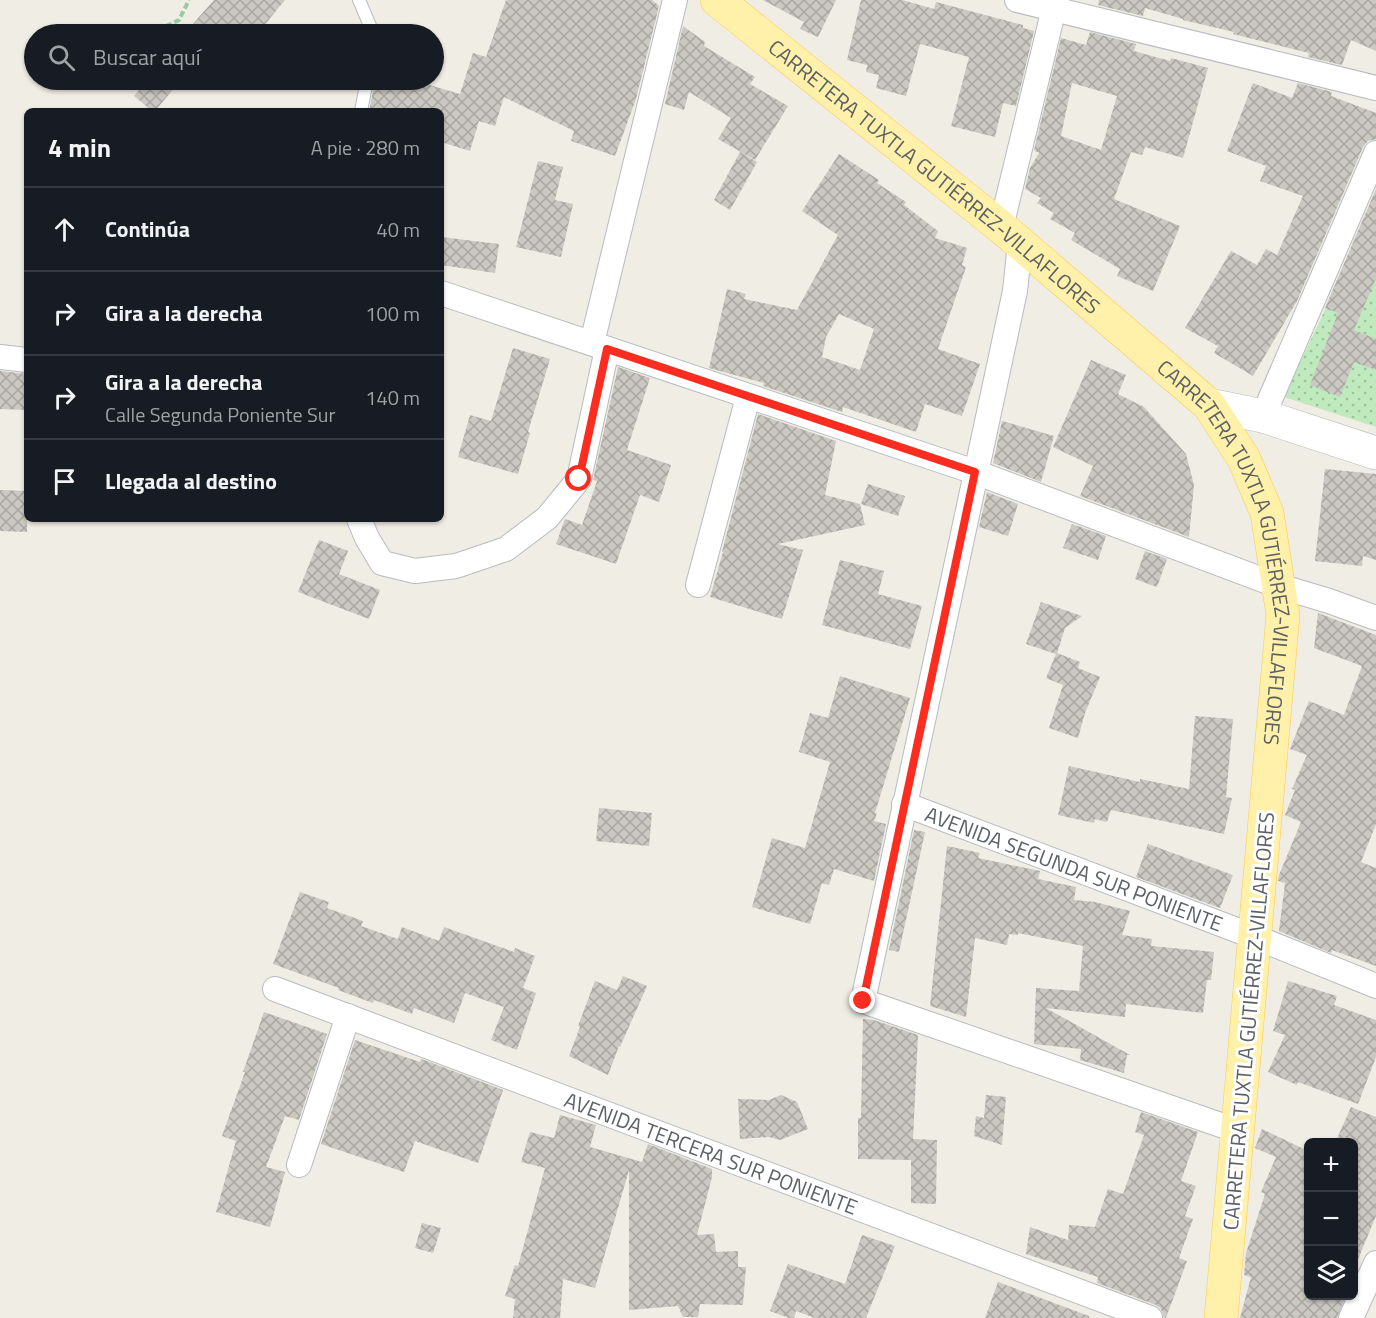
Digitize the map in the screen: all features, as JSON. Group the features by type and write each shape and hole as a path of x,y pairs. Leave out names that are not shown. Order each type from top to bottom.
{"main road":[{"name":"CARRETERA TUXTLA GUTIÉRREZ-VILLAFLORES","path":"717,0 1010,235 1209,405 1244,459 1267,513 1283,615 1221,1318"}],"street":[{"path":"360,522 382,563 415,571 456,566 506,549 547,518 579,479 600,346 675,0"},
{"path":"1017,0 1055,5 1376,88"},
{"path":"1055,5 1010,235 1015,291 863,1001 1238,1131"},
{"path":"1263,416 1376,153"},
{"path":"444,293 975,472 1279,586 1376,618"},
{"path":"0,357 24,360"},
{"path":"698,585 748,397"},
{"path":"1209,405 1263,416 1376,453"},
{"name":"AVENIDA SEGUNDA SUR PONIENTE","path":"904,804 1255,937 1376,986"},
{"name":"AVENIDA TERCERA SUR PONIENTE","path":"274,989 1150,1318"},
{"path":"298,1165 348,1016"},
{"path":"1351,1318 1376,1263"}],"lane":[{"path":"360,0 369,24"},
{"path":"362,108 365,90"}],"path":[{"path":"171,24 179,20 189,0"}],"green space":[{"path":"1376,201 1376,427 1284,397"}],"building":[{"path":"214,0 285,0 265,24 193,24"},
{"path":"506,0 652,0 659,6 636,99 615,156 571,141 574,131 504,97 495,126 479,121 470,151 444,143 444,108 370,108 373,90 444,89 460,94 473,53 486,57"},
{"path":"763,0 836,0 818,37 800,29 804,22"},
{"path":"861,0 902,0 934,9 936,2 1023,25 1023,28 1034,31 1016,106 1003,103 995,137 951,126 969,57 920,44 906,96 876,88 879,75 866,72 867,65 847,60"},
{"path":"1099,0 1376,0 1376,51 1351,40 1342,65 1308,57 1309,53 1145,8 1143,16 1098,5"},
{"path":"683,26 705,42 704,46 755,77 750,84 788,106 755,160 718,139 731,118 689,92 684,110 665,104"},
{"path":"1090,32 1136,44 1134,51 1208,68 1183,158 1145,147 1142,155 1131,152 1114,199 1180,226 1153,291 1117,276 1120,269 1071,240 1075,233 1050,219 1054,213 1037,203 1041,198 1025,189 1030,168 1039,153 1034,150 1061,38 1086,45","holes":["1072,83 1117,96 1101,150 1061,136"]},
{"path":"1253,83 1292,98 1298,83 1332,92 1331,96 1376,113 1376,139 1368,141 1363,147 1297,301 1253,376 1214,353 1218,346 1185,328 1231,251 1257,265 1266,249 1277,255 1303,196 1260,181 1266,166 1227,151"},
{"path":"139,90 173,90 158,108 148,108 134,96"},
{"path":"740,152 757,162 730,210 714,200"},
{"path":"839,154 879,180 877,183 906,202 904,205 938,231 935,238 967,248 962,265 966,267 938,349 980,364 962,416 925,404 916,432 843,407 842,412 763,386 764,383 709,368 727,289 746,294 744,299 797,310 838,235 802,211","holes":["839,314 874,329 860,370 822,357 826,337"]},
{"path":"538,161 563,167 555,200 573,204 561,257 516,247"},
{"path":"1376,189 1376,278 1354,330 1376,339 1376,370 1354,362 1340,397 1310,385 1338,313 1325,308"},
{"path":"444,237 499,244 495,273 444,265"},
{"path":"513,348 550,359 518,474 458,457 470,415 491,421"},
{"path":"1091,360 1126,375 1118,394 1144,407 1186,454 1194,485 1189,537 1080,496 1093,466 1053,447"},
{"path":"618,367 650,378 627,450 671,465 659,502 640,495 616,564 556,544 565,519 582,525 597,481 593,480"},
{"path":"0,371 24,374 24,410 0,409"},
{"path":"758,414 836,441 825,495 860,504 865,525 778,544 803,550 782,619 710,597"},
{"path":"1002,421 1054,436 1041,482 993,463"},
{"path":"1325,469 1376,474 1376,560 1363,556 1362,566 1315,561"},
{"path":"868,484 905,496 898,516 861,504"},
{"path":"0,490 24,491 24,522 27,522 27,532 0,531"},
{"path":"987,492 1018,504 1008,536 979,527"},
{"path":"1072,524 1106,536 1098,560 1063,548"},
{"path":"319,540 348,551 339,574 380,590 369,619 298,592"},
{"path":"1145,551 1167,559 1157,587 1135,579"},
{"path":"840,560 884,571 878,594 922,606 910,649 822,625"},
{"path":"1041,602 1082,616 1065,628 1057,653 1080,662 1078,668 1100,677 1085,713 1078,738 1049,728 1063,685 1046,678 1056,654 1026,644"},
{"path":"1318,613 1376,635 1376,824 1361,862 1376,868 1376,966 1332,950 1331,953 1279,931 1285,883 1278,881 1279,875 1301,822 1285,815 1295,790 1292,789 1307,755 1290,749 1309,701 1344,715 1362,666 1314,648"},
{"path":"840,676 910,698 875,813 877,813 874,821 886,824 874,881 834,869 829,885 822,883 810,924 752,907 772,838 805,848 830,762 799,752 810,713 828,718"},
{"path":"1195,716 1233,719 1226,797 1232,798 1224,834 1111,810 1107,822 1095,819 1094,823 1058,815 1069,766 1140,782 1140,779 1189,789"},
{"path":"599,808 652,813 649,846 596,841"},
{"path":"914,830 925,832 899,952 889,950"},
{"path":"1148,844 1233,875 1220,908 1136,877"},
{"path":"947,846 980,853 978,858 1040,871 1038,879 1076,887 1074,900 1095,902 1130,911 1122,935 1152,939 1151,946 1214,952 1211,980 1207,980 1203,1013 1126,1004 1125,1017 1046,1008 1130,1055 1127,1055 1124,1073 1080,1060 1081,1049 1034,1044 1036,988 1079,991 1083,946 1018,933 1018,935 1009,934 1007,945 975,938 966,1017 930,1006"},
{"path":"300,892 329,902 327,908 363,921 361,926 398,939 402,927 439,941 444,927 514,952 515,948 535,956 523,988 536,993 517,1050 491,1040 504,1007 465,993 454,1023 414,1008 412,1014 374,1000 373,1003 273,964"},
{"path":"623,976 647,986 608,1075 569,1056 595,981 617,990"},
{"path":"1288,981 1337,996 1334,1005 1376,1020 1376,1057 1358,1104 1298,1082 1297,1085 1268,1072 1285,1035 1273,1031"},
{"path":"264,1012 327,1034 299,1120 285,1116 266,1167 285,1172 270,1227 216,1212 236,1141 222,1136"},
{"path":"863,1019 874,1020 918,1035 913,1139 937,1140 936,1204 911,1203 911,1160 858,1159"},
{"path":"355,1040 420,1062 421,1059 427,1061 503,1090 478,1163 415,1141 404,1172 321,1144"},
{"path":"781,1095 797,1102 808,1129 780,1140 769,1137 740,1139 738,1099 769,1100"},
{"path":"986,1095 1006,1097 1002,1145 974,1136 976,1116 984,1118"},
{"path":"1351,1107 1376,1117 1376,1216 1358,1259 1358,1138 1337,1138"},
{"path":"1141,1112 1198,1132 1181,1181 1196,1186 1185,1216 1193,1219 1179,1258 1187,1261 1166,1318 1156,1305 1097,1283 1098,1277 1026,1254 1030,1227 1068,1240 1069,1225 1095,1227 1108,1189 1123,1194 1144,1135 1135,1132"},
{"path":"560,1115 596,1125 590,1147 642,1162 648,1144 712,1169 697,1235 714,1234 716,1252 738,1251 738,1267 746,1267 743,1305 700,1304 698,1317 683,1317 678,1306 629,1310 629,1170 595,1288 563,1279 560,1318 513,1318 515,1299 505,1296 515,1265 518,1266 545,1168 521,1162 530,1132 554,1138"},
{"path":"1262,1129 1304,1149 1304,1300 1344,1300 1337,1318 1240,1318 1251,1277 1244,1275 1246,1253 1265,1194 1261,1192 1276,1157 1255,1148"},
{"path":"422,1223 441,1228 433,1253 415,1248"},
{"path":"862,1235 895,1246 866,1318 815,1318 796,1311 794,1318 789,1318 770,1311 788,1264 845,1284"},
{"path":"998,1282 1089,1316 1089,1318 985,1318"}],"route":[{"path":"579,479 607,349 975,472 863,1001"}]}
